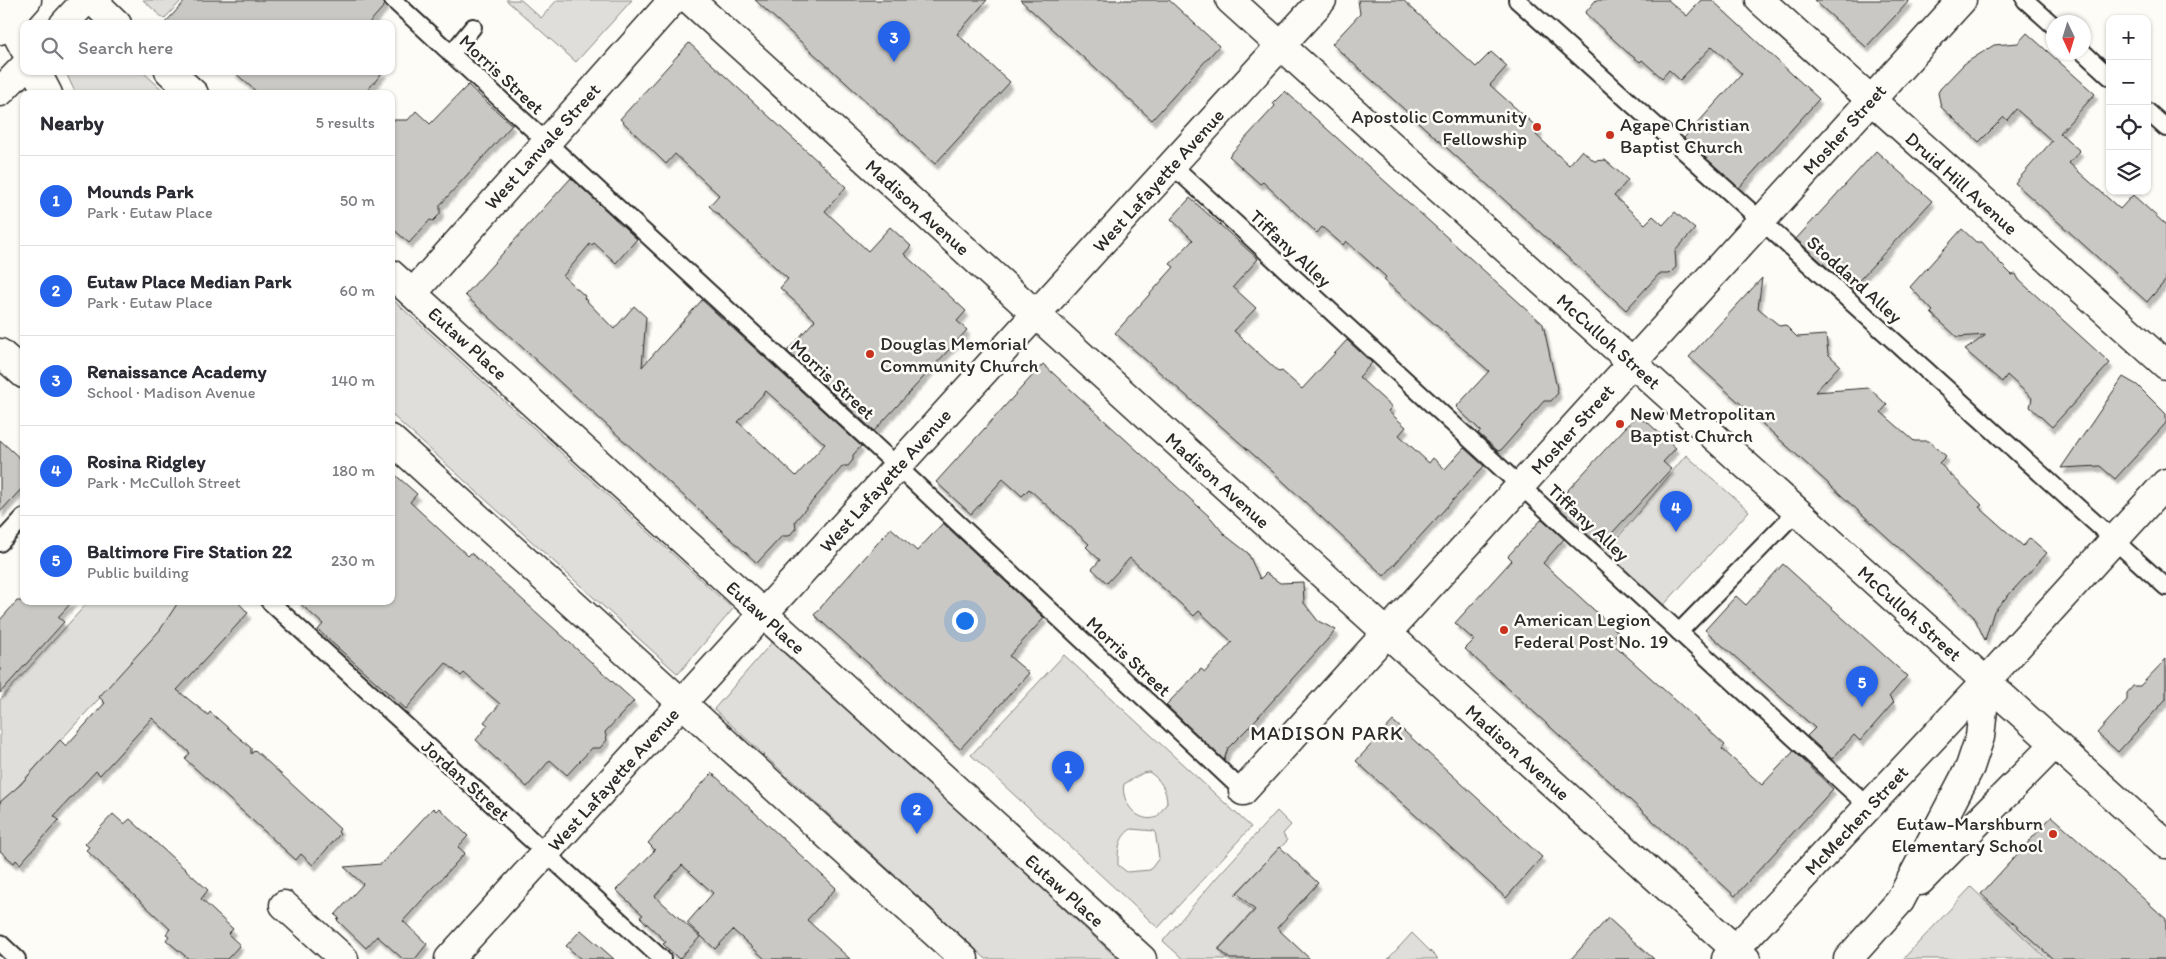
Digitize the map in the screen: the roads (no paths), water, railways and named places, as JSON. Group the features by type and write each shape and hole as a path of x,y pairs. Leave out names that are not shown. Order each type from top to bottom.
{"street":[{"path":"68,20 86,0"},
{"path":"92,0 113,20"},
{"name":"West Lanvale Street","path":"413,293 673,0"},
{"name":"Madison Avenue","path":"690,0 1387,633 1736,956"},
{"name":"McCulloh Street","path":"1230,0 2166,844"},
{"name":"West Lafayette Avenue","path":"449,959 1322,0"},
{"name":"Druid Hill Avenue","path":"1760,0 1870,101 2166,364"},
{"name":"Mosher Street","path":"1243,791 1962,0"},
{"path":"9,13 20,39"},
{"path":"0,92 20,70"},
{"path":"38,75 46,90"},
{"path":"173,75 190,90"},
{"name":"Eutaw Place","path":"395,277 1142,959"},
{"path":"0,353 20,370"},
{"path":"395,443 964,959"},
{"name":"McMechen Street","path":"1736,956 1868,806 1986,681 2166,483"},
{"path":"1900,901 1973,760 1980,737 1986,681"},
{"path":"1848,959 1900,901 2055,744"},
{"path":"284,905 344,959"}],"lane":[{"name":"Morris Street","path":"393,0 898,467 1243,791"},
{"name":"Stoddard Alley","path":"1517,0 2166,587"},
{"path":"2024,0 2046,19"},
{"path":"451,54 473,27"},
{"path":"2091,59 2106,73"},
{"path":"2151,115 2166,128"},
{"name":"Tiffany Alley","path":"1172,165 1868,806"},
{"path":"1679,632 1797,511"},
{"path":"0,543 20,521"},
{"name":"Jordan Street","path":"273,605 662,959"},
{"path":"0,943 17,959"}],"place":[{"name":"Renaissance Academy","path":"894,62"},
{"name":"Apostolic Community Fellowship","path":"1537,127"},
{"name":"Agape Christian Baptist Church","path":"1610,135"},
{"name":"Douglas Memorial Community Church","path":"870,354"},
{"name":"New Metropolitan Baptist Church","path":"1620,424"},
{"name":"Rosina Ridgley","path":"1676,532"},
{"name":"American Legion Federal Post No. 19","path":"1504,630"},
{"name":"Baltimore Fire Station 22","path":"1862,707"},
{"name":"Mounds Park","path":"1068,792"},
{"name":"Eutaw Place Median Park","path":"917,834"},
{"name":"Eutaw-Marshburn Elementary School","path":"2053,834"}],"district":[{"name":"MADISON PARK","path":"1327,733"}]}
